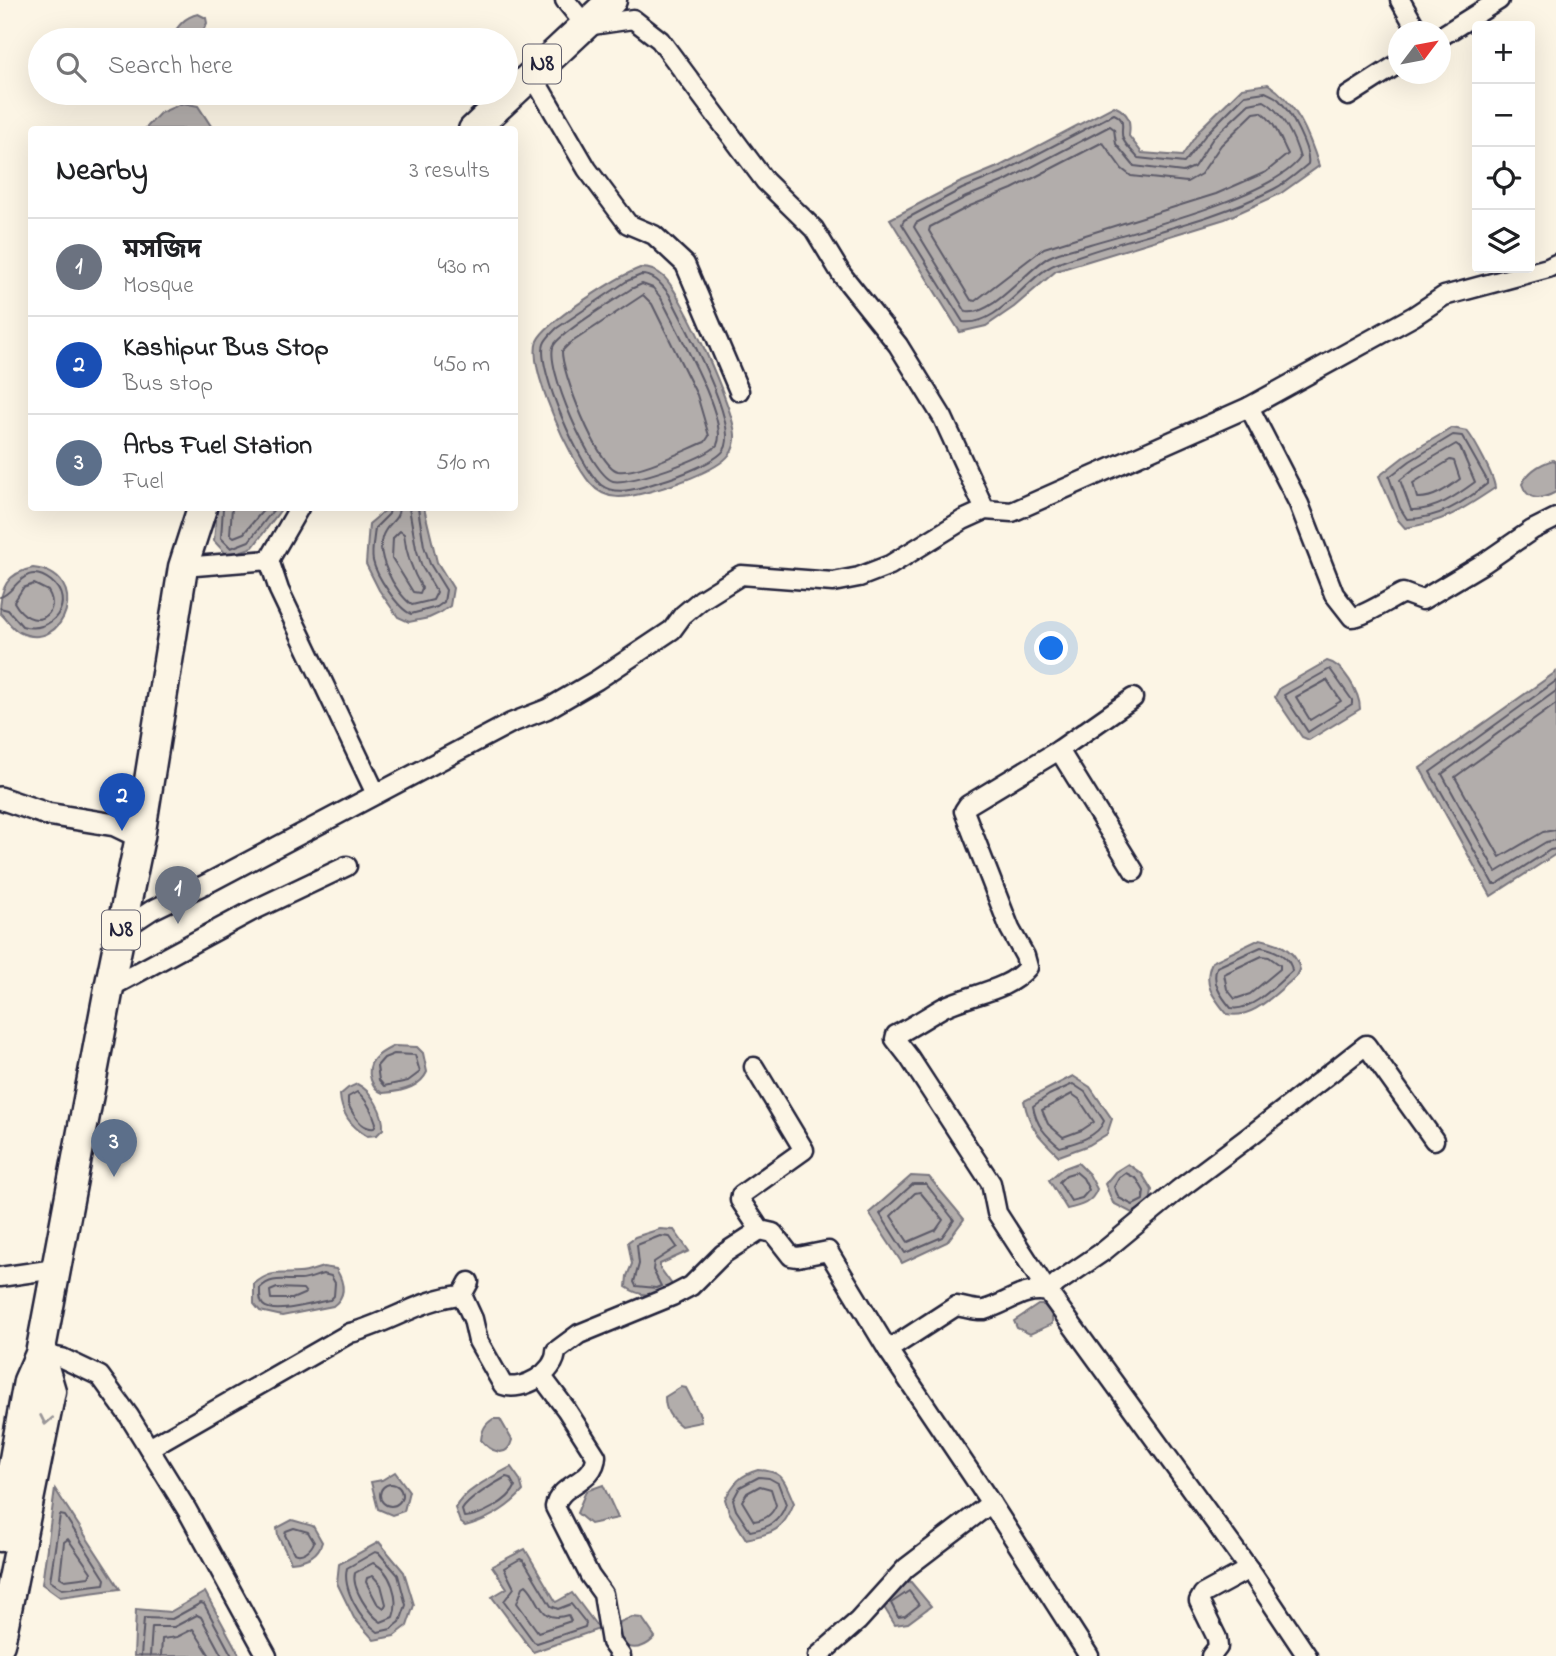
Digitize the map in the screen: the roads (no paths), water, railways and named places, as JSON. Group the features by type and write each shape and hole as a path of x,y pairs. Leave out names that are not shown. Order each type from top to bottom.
{"highway":[{"name":"N8","path":"518,86 612,0"},
{"name":"N8","path":"477,126 498,105"},
{"name":"N8","path":"0,1537 28,1381 40,1354 108,988 195,567 192,533 201,511"},
{"name":"N8","path":"0,1644 51,1391 40,1354"}],"street":[{"path":"565,0 586,26 633,19 660,40 765,181 814,229 842,275 898,345 943,418 985,510"},
{"path":"1401,0 1412,21"},
{"path":"1451,30 1499,0"},
{"path":"1348,96 1388,70"},
{"path":"531,73 587,169 628,224 654,235 685,264 739,391"},
{"path":"120,931 152,909 210,882 511,723 547,709 597,680 672,629 683,615 701,600 741,575 833,582 859,577 890,565 963,520 985,510 1012,512 1249,407 1415,316 1444,296 1556,264"},
{"path":"1249,407 1299,504 1334,594 1352,617 1361,617 1379,604 1403,593 1422,600 1484,564 1532,530 1556,518"},
{"path":"297,511 269,560 279,590 376,794"},
{"path":"195,567 269,560"},
{"path":"1133,698 1059,750 968,805 964,811 1010,929 1028,967 1023,974 989,991 945,1007 896,1035 895,1039 991,1183 997,1213 1048,1292 1249,1569 1307,1656"},
{"path":"1059,750 1134,871"},
{"path":"0,799 47,814 115,825 140,837"},
{"path":"108,988 252,912 347,866"},
{"path":"1048,1292 1056,1283 1104,1251 1366,1045 1434,1140"},
{"path":"754,1067 804,1150 741,1195 740,1200 760,1230 773,1233 794,1258 828,1251 888,1350 1089,1656"},
{"path":"149,1448 350,1333 371,1328 426,1303 466,1289 478,1341 503,1385 510,1388 518,1386 542,1377 556,1358 556,1351 579,1334 691,1286 723,1254 760,1230"},
{"path":"0,1276 55,1269"},
{"path":"888,1350 956,1306 982,1310 1036,1290 1048,1292"},
{"path":"40,1354 62,1358 100,1376 149,1448 238,1600 267,1656"},
{"path":"542,1377 597,1456 596,1465 591,1472 559,1496 555,1507 590,1576 603,1594 611,1642 621,1656"},
{"path":"818,1656 858,1621 906,1568 991,1503"},
{"path":"1211,1656 1218,1647 1217,1637 1199,1601 1203,1594 1249,1569"}],"water":[{"path":"193,15 206,18 204,28 177,28 184,20"},
{"path":"1268,84 1294,109 1311,142 1319,166 1280,194 1225,219 1056,271 1014,307 986,326 960,332 890,219 959,183 1000,166 1114,106 1128,118 1129,136 1142,153 1182,156 1201,128 1242,88"},
{"path":"178,105 198,106 211,126 148,126 160,113"},
{"path":"640,268 653,270 661,275 683,306 717,378 732,421 735,440 729,455 714,467 657,490 617,497 603,493 590,483 562,436 538,371 537,341 568,312"},
{"path":"1452,428 1467,431 1475,442 1495,488 1453,514 1405,528 1398,520 1379,476 1406,455"},
{"path":"1553,460 1556,462 1556,492 1540,498 1531,497 1522,484 1535,469"},
{"path":"217,511 280,511 253,547 228,556 214,541"},
{"path":"384,511 425,511 437,562 453,588 450,606 429,618 409,622 398,617 379,590 366,564 369,524"},
{"path":"33,568 52,573 63,584 67,597 66,611 59,623 49,633 35,636 19,632 0,613 7,583 17,574"},
{"path":"1327,661 1333,663 1350,680 1360,709 1309,740 1302,737 1275,697 1280,688"},
{"path":"1556,672 1556,854 1491,896 1420,768"},
{"path":"1260,939 1285,948 1294,957 1300,970 1297,976 1273,997 1255,1009 1237,1015 1227,1014 1210,990 1208,977 1212,962"},
{"path":"394,1046 417,1047 423,1053 427,1072 414,1085 383,1093 371,1080 371,1063 378,1055"},
{"path":"1073,1076 1090,1087 1112,1119 1107,1134 1089,1145 1059,1156 1036,1132 1024,1101"},
{"path":"357,1084 368,1092 379,1110 383,1129 377,1135 367,1136 352,1124 343,1108 340,1095"},
{"path":"1078,1163 1089,1174 1097,1189 1085,1203 1067,1209 1049,1180 1062,1169"},
{"path":"1128,1164 1142,1174 1152,1190 1150,1204 1132,1213 1113,1203 1105,1184 1115,1172"},
{"path":"911,1176 929,1177 964,1219 947,1242 902,1263 869,1213"},
{"path":"660,1229 674,1230 689,1251 660,1264 673,1286 656,1293 632,1291 626,1287 632,1264 628,1242"},
{"path":"323,1267 336,1269 341,1279 342,1293 333,1306 282,1316 260,1311 254,1304 254,1284 266,1276 305,1272"},
{"path":"1038,1305 1044,1305 1049,1311 1052,1324 1030,1334 1017,1328 1014,1321"},
{"path":"681,1387 686,1388 701,1422 681,1426 669,1413 665,1397"},
{"path":"493,1419 500,1419 512,1440 510,1446 502,1452 493,1450 481,1440 484,1428"},
{"path":"511,1467 520,1480 523,1491 511,1503 489,1517 465,1526 460,1522 455,1508 459,1502 480,1484"},
{"path":"758,1470 779,1475 794,1503 786,1520 776,1529 746,1539 729,1512 725,1499 738,1480"},
{"path":"395,1472 409,1491 404,1511 392,1515 378,1509 371,1482 382,1480"},
{"path":"603,1485 618,1518 590,1524 577,1513 586,1491"},
{"path":"55,1489 120,1589 60,1597 42,1584"},
{"path":"292,1520 313,1526 322,1542 310,1557 291,1562 278,1536 277,1528"},
{"path":"379,1542 404,1572 414,1605 407,1626 394,1636 374,1640 354,1618 337,1583 339,1564"},
{"path":"525,1549 556,1602 572,1593 599,1629 533,1652 492,1597 507,1588 492,1566"},
{"path":"910,1581 931,1606 908,1623 895,1625 882,1600"},
{"path":"205,1592 240,1656 134,1656 136,1609 170,1612"},
{"path":"632,1617 642,1618 655,1637 649,1643 635,1648 623,1644 619,1631 620,1622"}],"place":[{"name":"Kashipur Bus Stop","path":"122,831"},
{"name":"মসজিদ","path":"178,924"},
{"name":"Arbs Fuel Station","path":"114,1177"}]}
